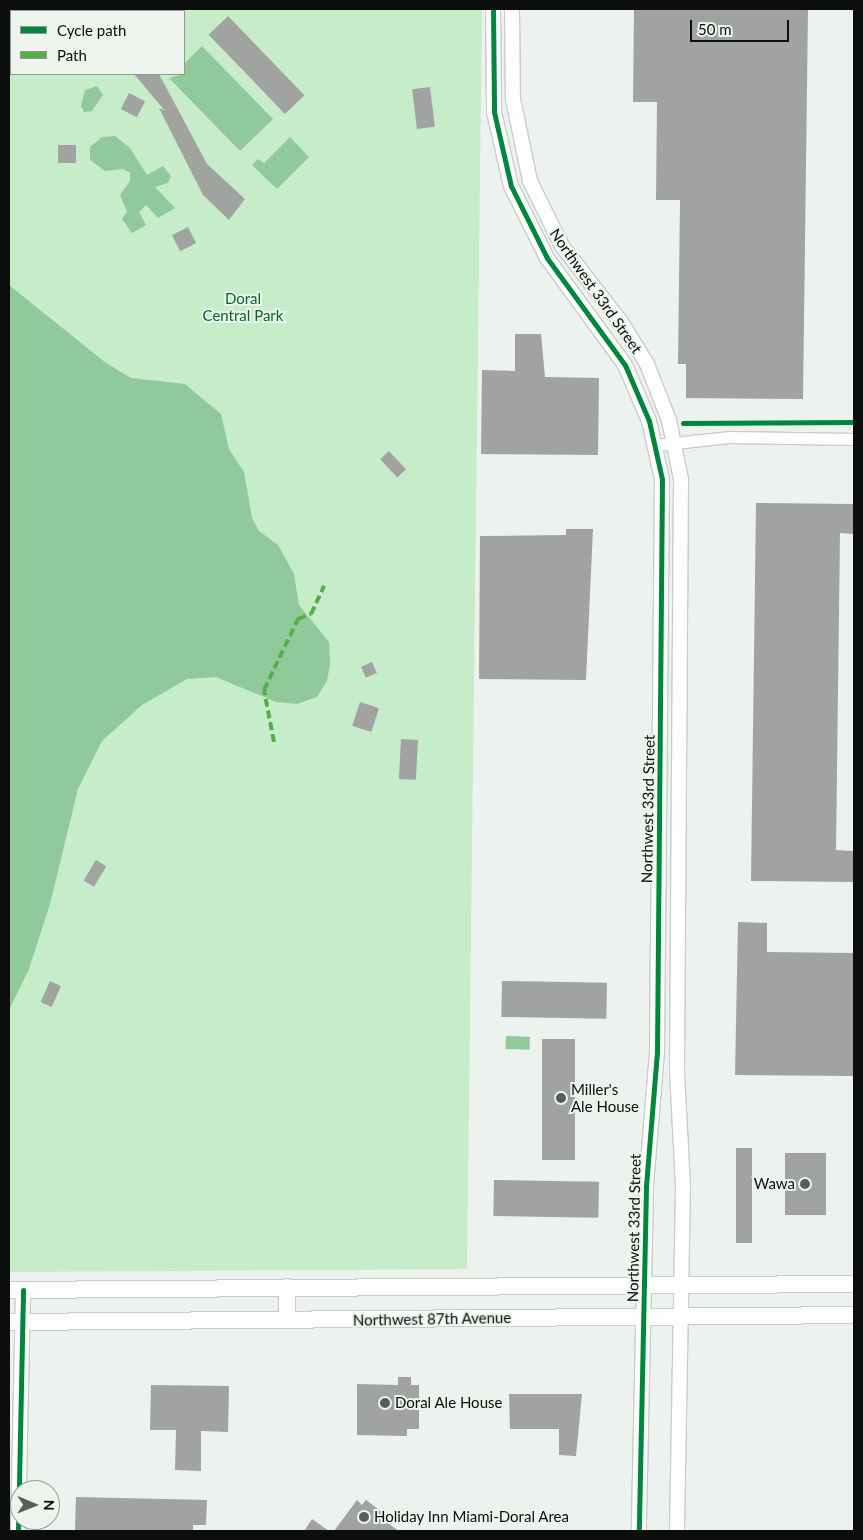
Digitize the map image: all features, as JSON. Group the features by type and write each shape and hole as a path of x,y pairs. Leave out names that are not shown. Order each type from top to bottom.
{"main road":[{"path":"16,1290 854,1284"},
{"path":"287,1320 288,1287"},
{"name":"Northwest 87th Avenue","path":"16,1322 854,1315"}],"street":[{"name":"Northwest 33rd Street","path":"493,9 494,112 511,186 547,258 619,354 656,445 664,504 657,1052 646,1187 639,1531"},
{"name":"Northwest 33rd Street","path":"512,9 514,111 534,193 565,251 641,353 675,442 684,503 677,1072 683,1160 682,1317 677,1531"},
{"path":"656,445 730,437 854,439"},
{"path":"681,750 670,724 662,718 682,702"},
{"path":"14,1480 16,1290"}],"green space":[{"name":"Doral Central Park","path":"9,9 482,9 467,1269 9,1272"}],"shaded area":[{"path":"202,46 273,119 240,151 169,78 185,75 185,63"},
{"path":"97,86 103,95 92,111 84,112 81,106 85,90"},
{"path":"115,136 130,148 147,175 163,166 171,176 168,183 155,187 175,208 158,218 146,205 139,212 146,225 132,233 122,219 127,212 120,195 130,181 130,173 123,169 105,171 90,160 90,147 102,137"},
{"path":"290,137 309,157 277,189 252,165 258,159 264,163"},
{"path":"9,285 106,363 131,378 185,384 221,414 229,449 244,472 252,518 259,531 278,545 294,574 299,605 329,642 330,664 327,681 317,697 297,704 276,702 216,677 187,679 142,705 102,741 78,789 50,904 29,969 9,1010"},
{"path":"506,1036 530,1037 530,1050 506,1049"}],"building":[{"path":"634,9 808,9 803,399 686,398 686,364 678,364 680,200 656,200 657,102 633,102"},
{"path":"228,16 304,95 285,114 209,35"},
{"path":"135,75 160,75 207,164 245,199 229,220 203,195 159,108 165,111"},
{"path":"430,87 435,127 417,129 412,89"},
{"path":"129,93 145,101 137,117 121,109"},
{"path":"58,145 76,145 76,163 58,163"},
{"path":"188,227 196,243 180,251 172,235"},
{"path":"515,334 541,334 545,377 599,378 598,455 481,454 482,370 515,371"},
{"path":"389,451 406,469 397,477 380,459"},
{"path":"756,503 854,504 854,534 840,533 836,850 854,851 854,882 751,881"},
{"path":"566,529 593,529 586,680 479,679 480,536 566,535"},
{"path":"372,662 377,673 366,678 361,667"},
{"path":"360,702 379,708 371,732 352,726"},
{"path":"401,739 418,740 416,780 399,779"},
{"path":"96,860 106,866 94,887 84,881"},
{"path":"738,922 767,923 767,952 854,953 854,1076 735,1075"},
{"path":"50,981 61,986 52,1007 41,1002"},
{"path":"502,981 607,983 606,1019 501,1017"},
{"path":"542,1039 575,1039 575,1160 542,1160"},
{"name":"Wawa","path":"736,1148 752,1148 752,1243 736,1243"},
{"name":"Wawa","path":"785,1153 826,1153 826,1215 785,1215"},
{"path":"494,1180 599,1182 598,1218 493,1216"},
{"path":"398,1377 411,1377 411,1385 419,1385 419,1429 407,1429 407,1436 357,1435 357,1384 398,1385"},
{"path":"151,1385 229,1386 228,1432 201,1431 201,1471 175,1470 176,1430 150,1430"},
{"path":"509,1394 582,1394 576,1456 559,1455 559,1429 510,1429"},
{"path":"76,1497 207,1500 206,1525 193,1525 193,1531 75,1531"},
{"name":"Holiday Inn Miami-Doral Area","path":"357,1500 362,1505 366,1500 386,1515 382,1519 399,1531 334,1531"},
{"path":"312,1519 329,1531 304,1531"}],"marked path":[{"path":"274,742 264,690 298,619 311,614 324,586"}],"cycle path":[{"path":"493,9 494,112 511,186 547,258 625,365 649,421 662,479 657,1052 646,1187 639,1531"},
{"path":"683,423 854,422"},
{"path":"18,1531 23,1290"}],"place":[{"name":"Miller's Ale House","path":"561,1098"},
{"name":"Wawa","path":"805,1184"},
{"name":"Doral Ale House","path":"385,1403"},
{"name":"Holiday Inn Miami-Doral Area","path":"364,1517"}]}
